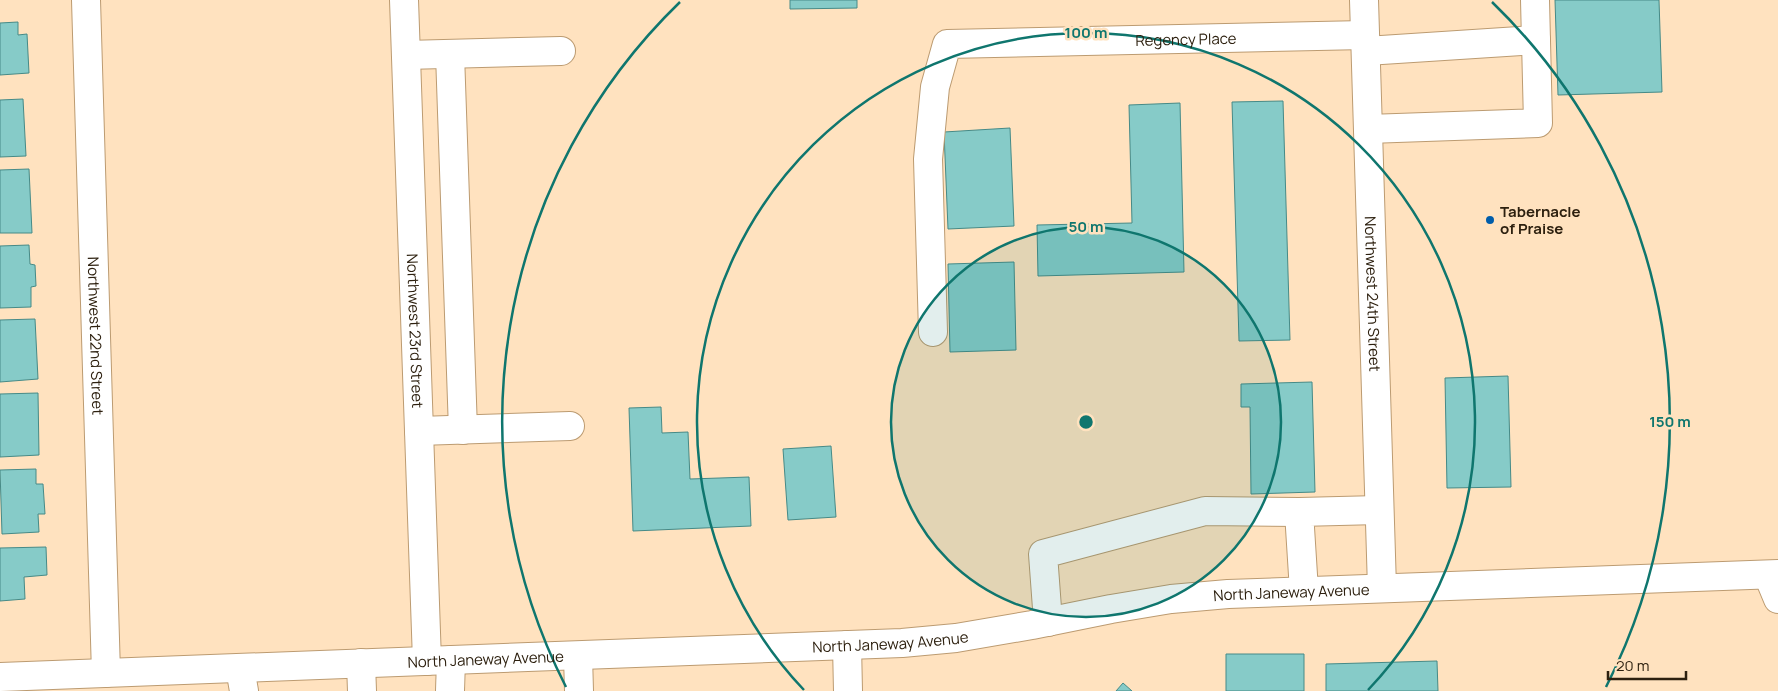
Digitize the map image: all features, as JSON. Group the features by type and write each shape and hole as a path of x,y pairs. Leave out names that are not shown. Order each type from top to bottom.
{"street":[{"name":"Northwest 22nd Street","path":"86,0 106,673"},
{"name":"Northwest 23rd Street","path":"404,0 419,431 439,661 450,691"},
{"name":"Northwest 24th Street","path":"1364,0 1382,588"},
{"path":"1368,129 1538,124 1535,0"},
{"name":"Regency Place","path":"933,332 928,159 936,87 947,44 1366,43 1536,40"},
{"path":"406,55 561,51"},
{"path":"450,54 462,430"},
{"path":"412,235 456,233"},
{"path":"419,431 570,426"},
{"path":"1048,622 1043,554 1205,512 1379,510"},
{"path":"1299,512 1304,591"},
{"name":"North Janeway Avenue","path":"0,677 106,673 242,679 361,663 902,643 956,638 1171,599 1228,594 1382,588 1775,583"},
{"path":"847,645 848,691"},
{"path":"578,656 579,691"},
{"path":"361,663 362,691"}],"building":[{"path":"790,0 857,0 857,8 790,9"},
{"path":"1555,0 1659,0 1662,92 1558,95"},
{"path":"18,22 18,35 27,34 29,73 0,75 0,23"},
{"path":"23,99 26,156 0,157 0,100"},
{"path":"1283,101 1290,340 1239,341 1232,102"},
{"path":"1180,103 1184,272 1038,276 1037,225 1132,223 1129,105"},
{"path":"1010,128 1014,226 948,229 944,132"},
{"path":"29,169 32,233 0,233 0,170"},
{"path":"29,245 30,264 35,265 36,286 31,287 31,307 0,308 0,246"},
{"path":"1014,262 1016,350 950,352 948,264"},
{"path":"35,319 38,379 0,382 0,320"},
{"path":"1508,376 1511,487 1447,488 1445,378"},
{"path":"1312,382 1315,492 1251,494 1250,407 1241,407 1241,384"},
{"path":"38,393 39,455 0,457 0,394"},
{"path":"661,407 662,433 688,432 690,479 749,477 751,526 633,531 629,408"},
{"path":"831,446 836,517 788,520 783,449"},
{"path":"36,469 36,484 43,484 45,514 38,514 39,532 2,534 0,470"},
{"path":"46,547 47,575 24,577 25,599 0,601 0,548"},
{"path":"1226,654 1304,654 1304,691 1226,691"},
{"path":"1437,661 1438,691 1326,691 1326,664"},
{"path":"1123,683 1132,691 1116,691"}],"place":[{"name":"Tabernacle of Praise","path":"1490,220"}]}
